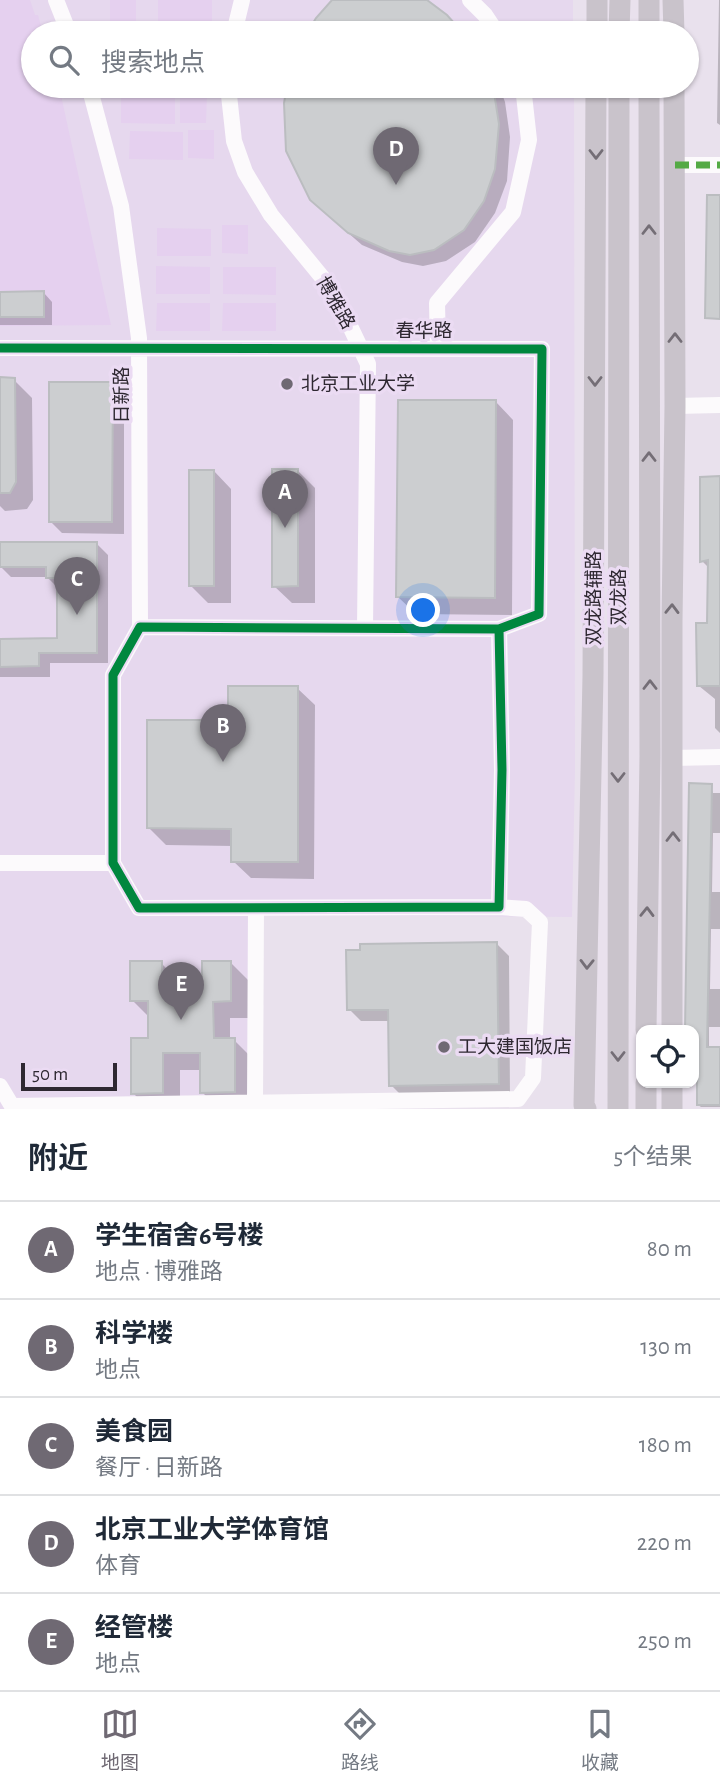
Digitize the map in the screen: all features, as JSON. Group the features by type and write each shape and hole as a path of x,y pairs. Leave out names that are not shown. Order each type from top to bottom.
{"main road":[{"path":"597,0 597,21"},
{"path":"619,21 620,0"},
{"path":"649,0 649,21"},
{"path":"673,0 674,21"},
{"name":"双龙路辅路","path":"586,1109 594,581 596,98"},
{"name":"双龙路","path":"618,1109 619,98"},
{"name":"双龙路","path":"646,1025 650,756 649,98"},
{"path":"672,1025 674,98"},
{"path":"594,581 619,513"},
{"path":"590,822 617,939"},
{"path":"646,980 672,905"},
{"path":"646,1088 646,1109"},
{"path":"672,1088 672,1109"}],"street":[{"path":"56,0 64,21"},
{"path":"237,21 242,0"},
{"path":"470,0 489,21"},
{"name":"日新路","path":"92,98 121,206 139,349 140,626"},
{"name":"博雅路","path":"229,98 234,141 246,172 271,215 326,282 368,364 365,626"},
{"path":"438,348 437,303 513,212 529,140 524,98"},
{"path":"675,165 720,165"},
{"name":"春华路","path":"0,348 542,349 539,614 499,629"},
{"path":"675,406 720,405"},
{"path":"0,1086 12,1106 255,1103 518,1099 533,1078 540,922 526,909 139,908 113,863 113,675 140,626 499,629 502,770 499,907"},
{"path":"673,758 720,757"},
{"path":"0,863 113,863"},
{"path":"255,1103 256,908"}],"shaded area":[{"name":"北京工业大学","path":"0,0 573,0 573,21 21,21 21,98 574,98 575,769 572,917 248,915 248,1109 0,1109"},
{"path":"0,0 30,0 40,21 21,21 21,98 62,98 111,325 0,326"},
{"path":"110,0 136,0 136,21 110,21"},
{"path":"158,0 212,0 212,21 158,21"},
{"path":"121,98 175,98 175,124 121,123"},
{"path":"180,98 207,98 206,123 180,123"},
{"path":"188,130 214,130 214,159 188,158"},
{"path":"130,131 183,132 183,160 129,159"},
{"path":"222,225 248,225 248,254 222,253"},
{"path":"157,228 211,229 211,256 157,256"},
{"path":"156,266 210,267 210,294 156,294"},
{"path":"223,267 276,267 276,295 223,294"},
{"path":"157,303 210,303 210,331 156,331"},
{"path":"223,303 276,303 276,331 222,331"}],"building":[{"path":"332,0 427,0 452,21 314,21"},
{"path":"285,98 495,98 499,124 495,169 484,201 464,230 434,250 410,255 389,251 348,233 310,200 286,151"},
{"path":"707,195 720,195 720,319 705,318"},
{"path":"44,291 44,317 0,317 0,292"},
{"path":"0,377 15,378 16,482 10,493 0,493"},
{"path":"49,382 113,382 112,522 49,522"},
{"path":"398,400 496,400 495,598 396,597"},
{"path":"272,469 298,469 298,586 272,587"},
{"path":"189,470 214,470 214,586 189,586"},
{"path":"720,476 720,686 697,686 696,623 707,623 708,560 700,562 700,477"},
{"path":"0,542 97,542 97,653 39,653 39,666 0,667 0,639 57,638 57,578 46,578 46,567 0,567"},
{"path":"228,686 298,686 298,862 231,862 231,829 147,828 147,720 228,720"},
{"path":"689,783 712,784 707,1047 720,1047 720,1105 697,1105 699,1025 685,1025"},
{"name":"工大建国饭店","path":"497,942 499,1084 389,1086 388,1010 347,1010 346,950 360,950 360,944"},
{"path":"130,961 162,961 162,990 202,990 202,961 231,961 231,1001 213,1002 214,1038 235,1038 235,1092 200,1093 200,1053 163,1053 163,1093 131,1094 131,1038 148,1038 148,1001 130,1001"}],"marked path":[{"path":"675,165 720,165"}],"cycle path":[{"path":"0,348 542,349 539,614 499,629"},
{"path":"140,627 499,629 502,770 499,907 139,908 113,863 113,675 140,627"}],"place":[{"name":"北京工业大学体育馆","path":"396,185"},
{"name":"北京工业大学","path":"287,384"},
{"name":"学生宿舍6号楼","path":"285,528"},
{"name":"美食园","path":"77,615"},
{"name":"科学楼","path":"223,762"},
{"name":"经管楼","path":"181,1020"},
{"name":"工大建国饭店","path":"444,1047"}]}
